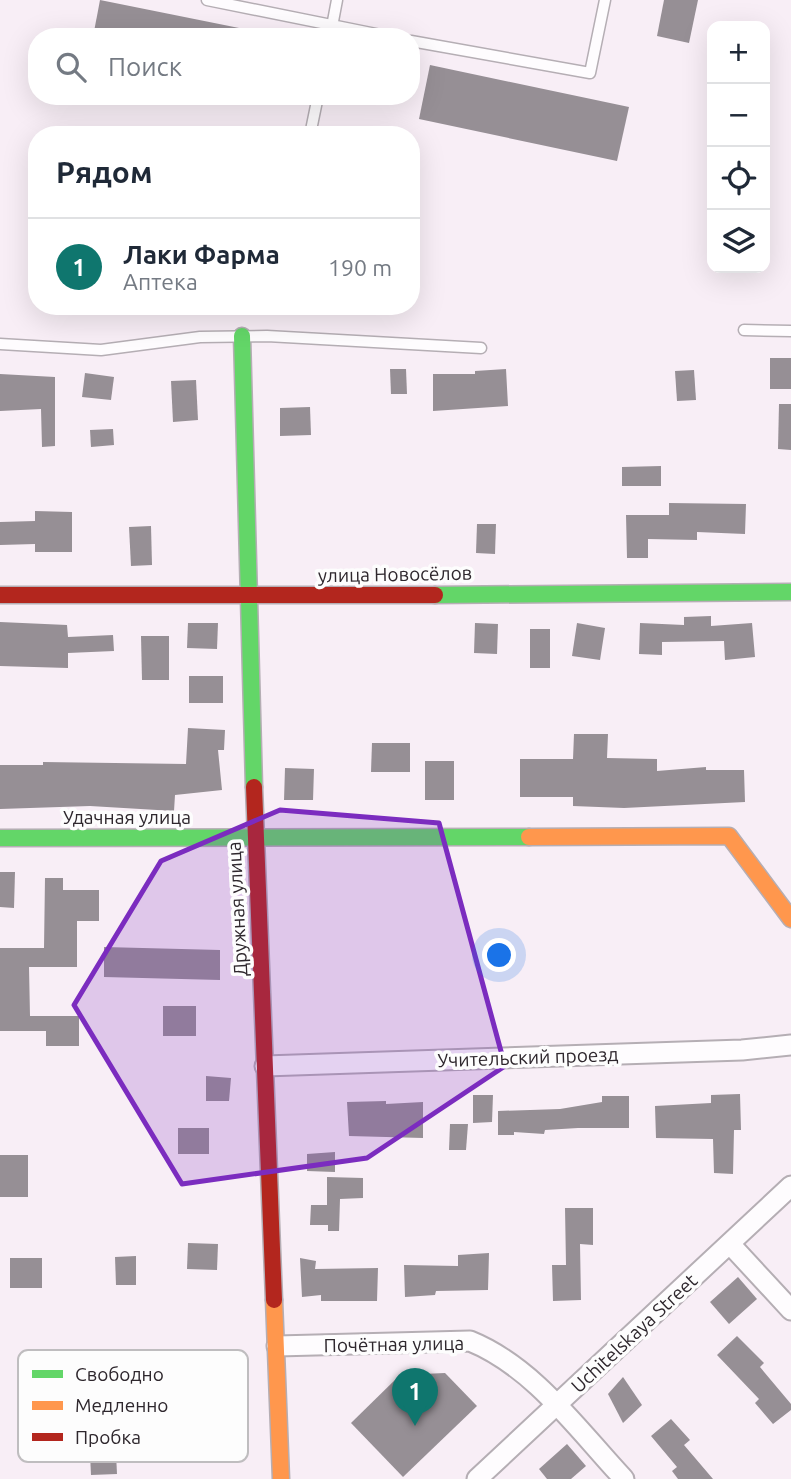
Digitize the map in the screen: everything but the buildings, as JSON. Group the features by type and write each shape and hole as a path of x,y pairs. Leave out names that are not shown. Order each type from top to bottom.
{"street":[{"name":"Дружная улица","path":"242,336 255,838 281,1479"},
{"name":"улица Новосёлов","path":"0,595 248,597 791,592"},
{"name":"Удачная улица","path":"0,838 729,836 791,919"},
{"name":"Учительский проезд","path":"265,1066 742,1050 791,1045"},
{"name":"Uchitelskaya Street","path":"477,1479 791,1186"},
{"path":"730,1244 791,1310"},
{"name":"Почётная улица","path":"277,1346 470,1341 497,1351 528,1376 624,1479"}],"lane":[{"path":"207,0 319,28"},
{"path":"332,28 337,0"},
{"path":"420,43 590,73 605,0"},
{"path":"312,126 316,105"},
{"path":"744,330 791,331"},
{"path":"0,344 101,350 200,337 242,336 481,348"}],"highlighted area":[{"path":"280,810 439,823 505,1066 367,1158 182,1184 74,1005 161,861"}],"traffic: fast":[{"path":"242,336 254,787"},
{"path":"435,595 791,592"},
{"path":"0,838 529,837"}],"traffic: slow":[{"path":"529,837 729,836 791,919"},
{"path":"274,1300 281,1479"}],"traffic: jam":[{"path":"0,595 435,595"},
{"path":"254,787 274,1300"}],"place":[{"name":"Лаки Фарма","path":"415,1426"}]}
